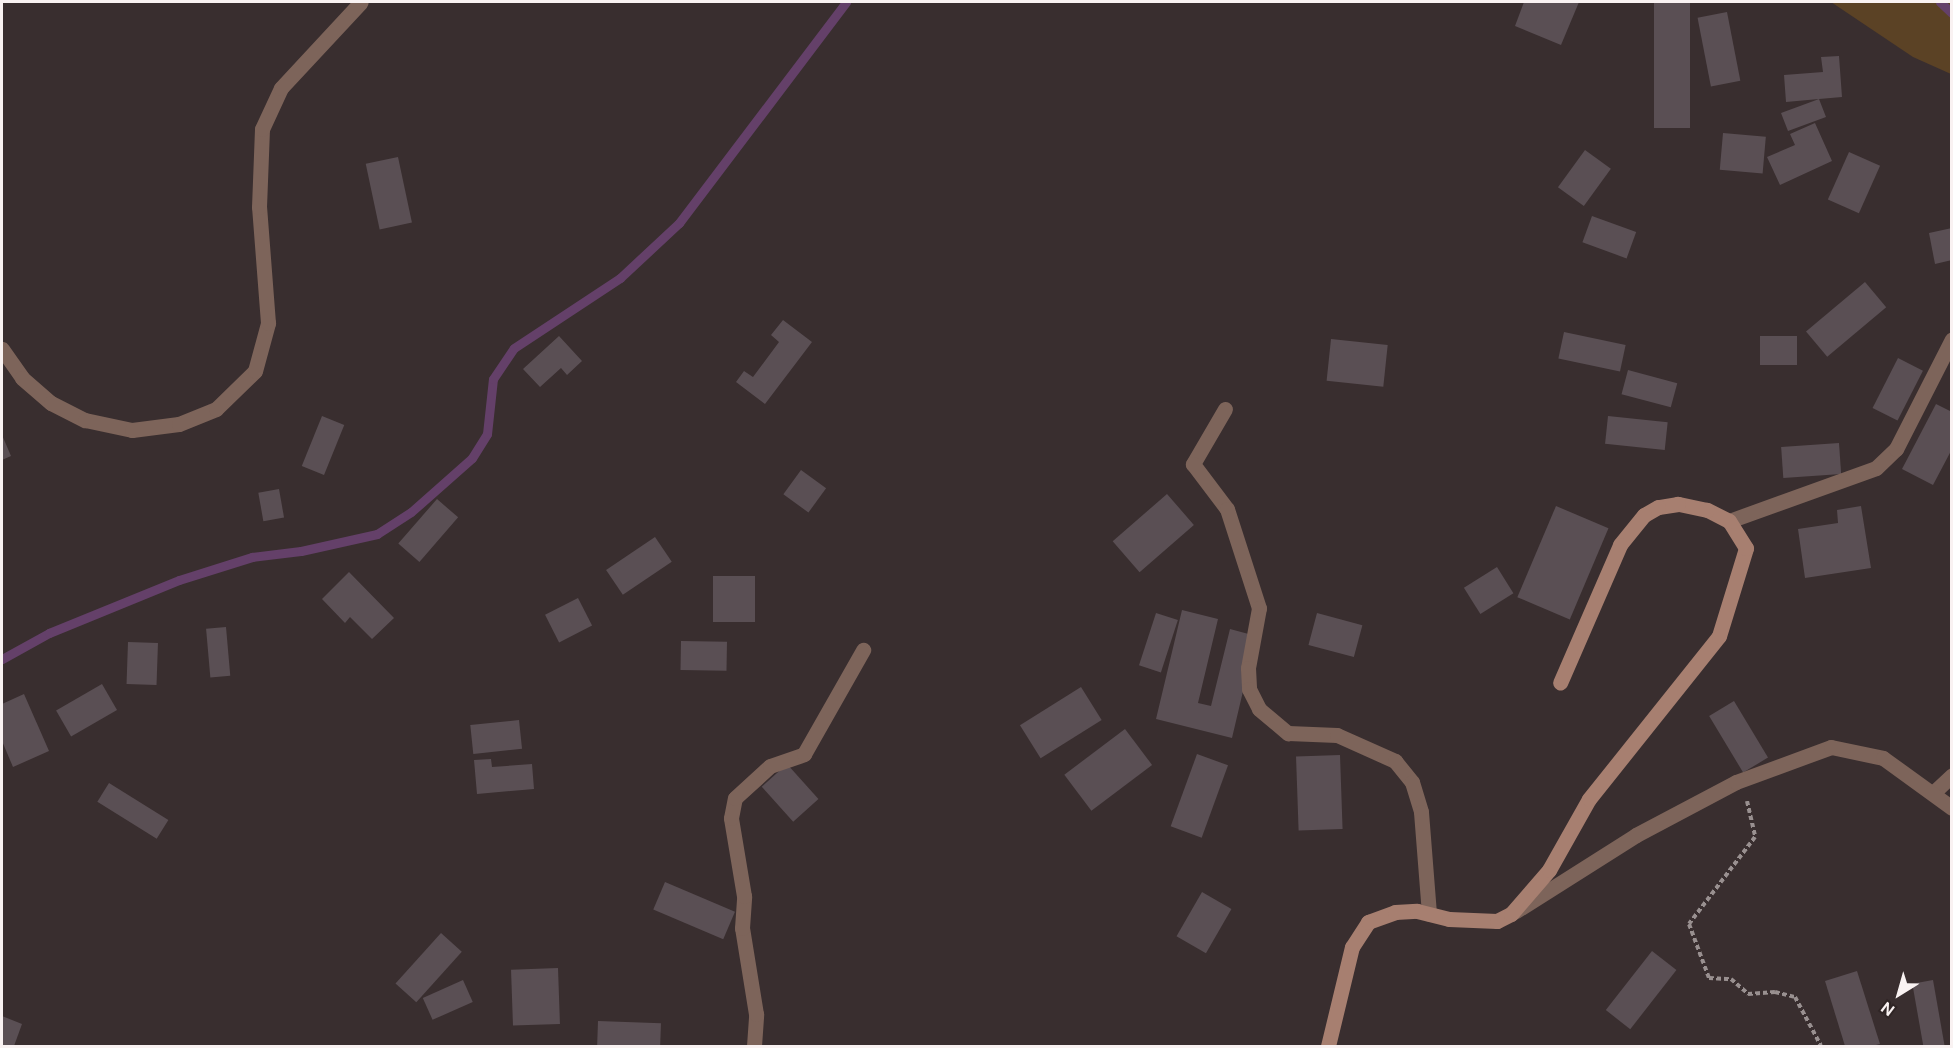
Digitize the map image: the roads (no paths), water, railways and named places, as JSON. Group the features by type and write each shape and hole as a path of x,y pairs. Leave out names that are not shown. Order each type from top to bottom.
{"main road":[{"path":"1328,1047 1359,932 1368,922 1395,912 1429,914 1476,922 1511,914 1549,870 1589,799 1719,636 1746,548 1729,521 1707,510 1678,504 1658,507 1644,515 1620,545 1560,683"}],"street":[{"path":"2,350 22,378 44,396 85,420 132,430 179,424 216,409 255,371 268,323 258,198 262,129 280,88 361,2"},
{"path":"1729,521 1876,468 1896,449 1952,339"},
{"path":"1224,409 1193,464 1227,509 1259,608 1248,668 1249,689 1275,726 1288,733 1337,735 1365,745 1401,768 1412,782 1421,812 1429,914"},
{"path":"754,1047 756,1014 742,928 744,896 730,818 735,798 770,766 804,754 863,650"},
{"path":"1511,914 1636,835 1743,780 1831,747 1855,748 1883,758 1952,808"},
{"path":"1933,793 1952,775"}],"waterway":[{"path":"2,659 49,633 179,580 252,557 301,551 377,534 411,512 472,458 487,434 493,379 514,348 620,278 679,223 846,2"},
{"path":"1940,2 1952,13"}]}
